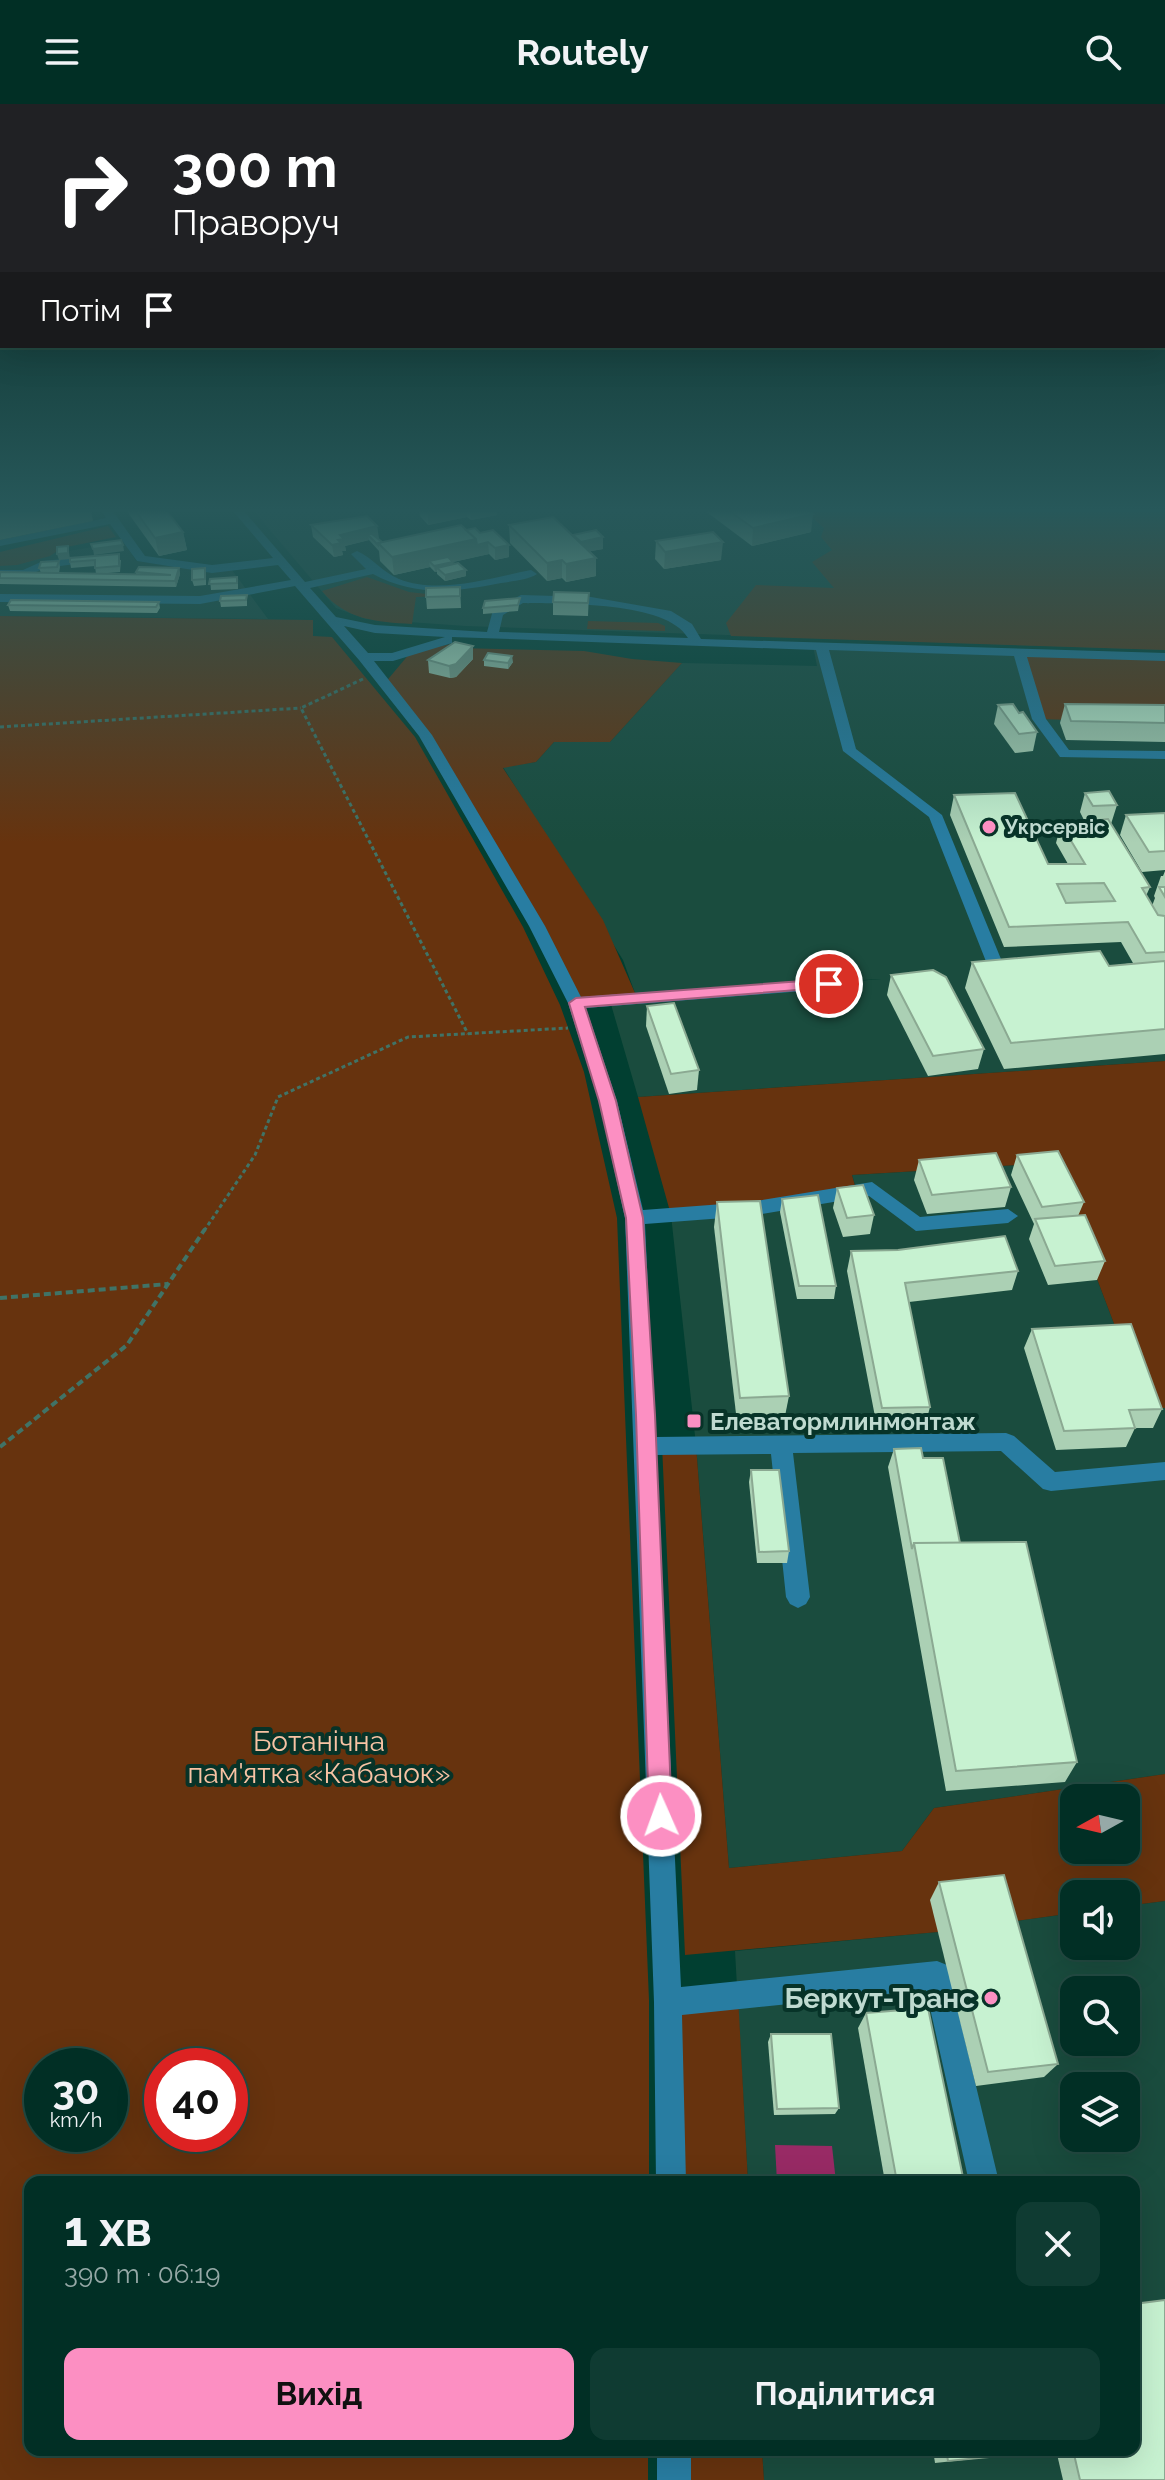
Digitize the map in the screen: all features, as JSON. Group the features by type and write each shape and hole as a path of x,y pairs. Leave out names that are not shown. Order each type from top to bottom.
{"street":[{"path":"334,621 440,757 537,926 576,1003 608,1101 635,1218 668,2002 671,2176"},
{"path":"339,621 412,632 492,636 1165,657"},
{"path":"492,636 495,621"},
{"path":"678,621 688,627 697,643"},
{"path":"370,665 366,640 412,632"},
{"path":"370,665 439,642 492,636"},
{"path":"821,646 850,751 935,815 995,964"},
{"path":"1019,652 1039,719 1065,754 1165,755"},
{"path":"370,665 410,653"},
{"path":"576,1003 829,984"},
{"path":"635,1218 750,1209 856,1189 872,1189 916,1224 1008,1216"},
{"path":"646,1446 1006,1442 1051,1482 1165,1471"},
{"path":"781,1445 798,1597"},
{"path":"668,2002 937,1975 983,2176"},
{"path":"674,2456 674,2480"}],"path":[{"path":"0,727 301,708 370,665"},
{"path":"301,708 468,1034"},
{"path":"0,1447 127,1345 255,1155 278,1097 408,1037 584,1027"},
{"path":"0,1298 168,1284"}],"shaded area":[{"path":"393,621 1165,621 1165,650"},
{"path":"813,646 1019,652 1165,723 1165,1061 638,1097 610,1001 881,979 635,993 623,960 503,767 536,762 554,742 610,742 682,663 817,666"},
{"path":"1053,1163 1146,1408 1165,1408 1165,1774 1097,1784 1060,1784 1060,1789 934,1808 902,1851 729,1868 696,1445 671,1215 856,1188 852,1175"},
{"path":"1165,1901 1165,2480 764,2480 762,2456 1140,2456 1140,2176 748,2176 735,1951 937,1932 1060,1915 1060,1960 1140,1960 1140,1904"},
{"path":"775,2145 832,2146 835,2176 777,2176"}],"green space":[{"name":"Ботанічна пам'ятка «Кабачок»","path":"0,621 313,621 313,636 332,637 415,737 523,927 560,1005 584,1072 617,1218 649,2000 649,2176 24,2176 24,2456 648,2456 648,2480 0,2480"},
{"path":"382,621 412,621 412,624"},
{"path":"588,621 658,623 665,626 665,631 587,629"},
{"path":"1165,621 1165,650 731,636 726,623"},
{"path":"451,644 457,648 584,651 682,663 610,742 554,742 536,762 503,768 603,920 635,993 576,1003 440,757 384,684 410,653"},
{"path":"1019,652 1165,657 1165,723 1039,719"},
{"path":"1165,1061 1165,1408 1146,1408 1053,1163 852,1175 856,1189 671,1215 638,1097"},
{"path":"662,1445 696,1445 729,1868 902,1851 934,1808 1060,1789 1060,1864 1140,1864 1140,1784 1097,1784 1165,1774 1165,1901 1140,1904 1140,1880 1060,1880 1060,1915 938,1932 685,1955"},
{"path":"738,1995 748,2176 671,2176 668,2002"},
{"path":"674,2456 762,2456 764,2480 674,2480"}],"building":[{"path":"455,642 473,646 456,664 449,666 428,660"},
{"path":"488,653 512,656 508,663 484,660"},
{"path":"1013,704 1037,732 1019,734 998,705"},
{"path":"1065,704 1165,705 1165,723 1071,721"},
{"path":"1109,791 1117,805 1093,806 1085,793"},
{"path":"1015,793 1048,864 1085,864 1061,824 1108,819 1150,887 1142,888 1158,915 1165,916 1165,952 1146,953 1128,922 1009,927 954,795","holes":["1104,883 1115,901 1066,903 1057,884"]},
{"path":"1165,813 1165,851 1149,852 1126,815"},
{"path":"1100,951 1109,966 1165,961 1165,1029 1011,1043 972,962"},
{"path":"933,970 946,977 984,1049 933,1056 891,975"},
{"path":"674,1003 699,1070 671,1074 647,1006"},
{"path":"1058,1151 1084,1202 1042,1207 1017,1155"},
{"path":"996,1153 1011,1187 932,1195 919,1160"},
{"path":"863,1185 874,1215 847,1218 837,1188"},
{"path":"818,1195 836,1286 799,1286 782,1199"},
{"path":"760,1201 789,1396 740,1398 717,1202"},
{"path":"1085,1215 1105,1261 1055,1266 1035,1219"},
{"path":"1005,1236 1018,1271 905,1283 930,1407 882,1408 851,1251 898,1250"},
{"path":"1131,1324 1162,1409 1129,1410 1135,1428 1064,1431 1032,1329"},
{"path":"921,1448 923,1458 943,1458 960,1543 914,1543 912,1549 894,1449"},
{"path":"751,1470 779,1470 789,1551 759,1552"},
{"path":"1026,1542 1077,1762 956,1771 914,1543"},
{"path":"1004,1875 1058,2064 988,2072 939,1882"},
{"path":"928,2008 963,2176 896,2176 866,2013"},
{"path":"771,2034 831,2034 839,2108 777,2109"},
{"path":"1165,2300 1165,2480 1080,2480 1074,2456 1140,2456 1140,2303"},
{"path":"947,2456 999,2456 948,2461"}],"place":[{"name":"Укрсервіс","path":"989,827"},
{"name":"Елеватормлинмонтаж","path":"694,1421"},
{"name":"Беркут-Транс","path":"991,1998"}],"route":[{"path":"661,1816 646,1415 635,1218 608,1101 576,1003 829,984"}]}
